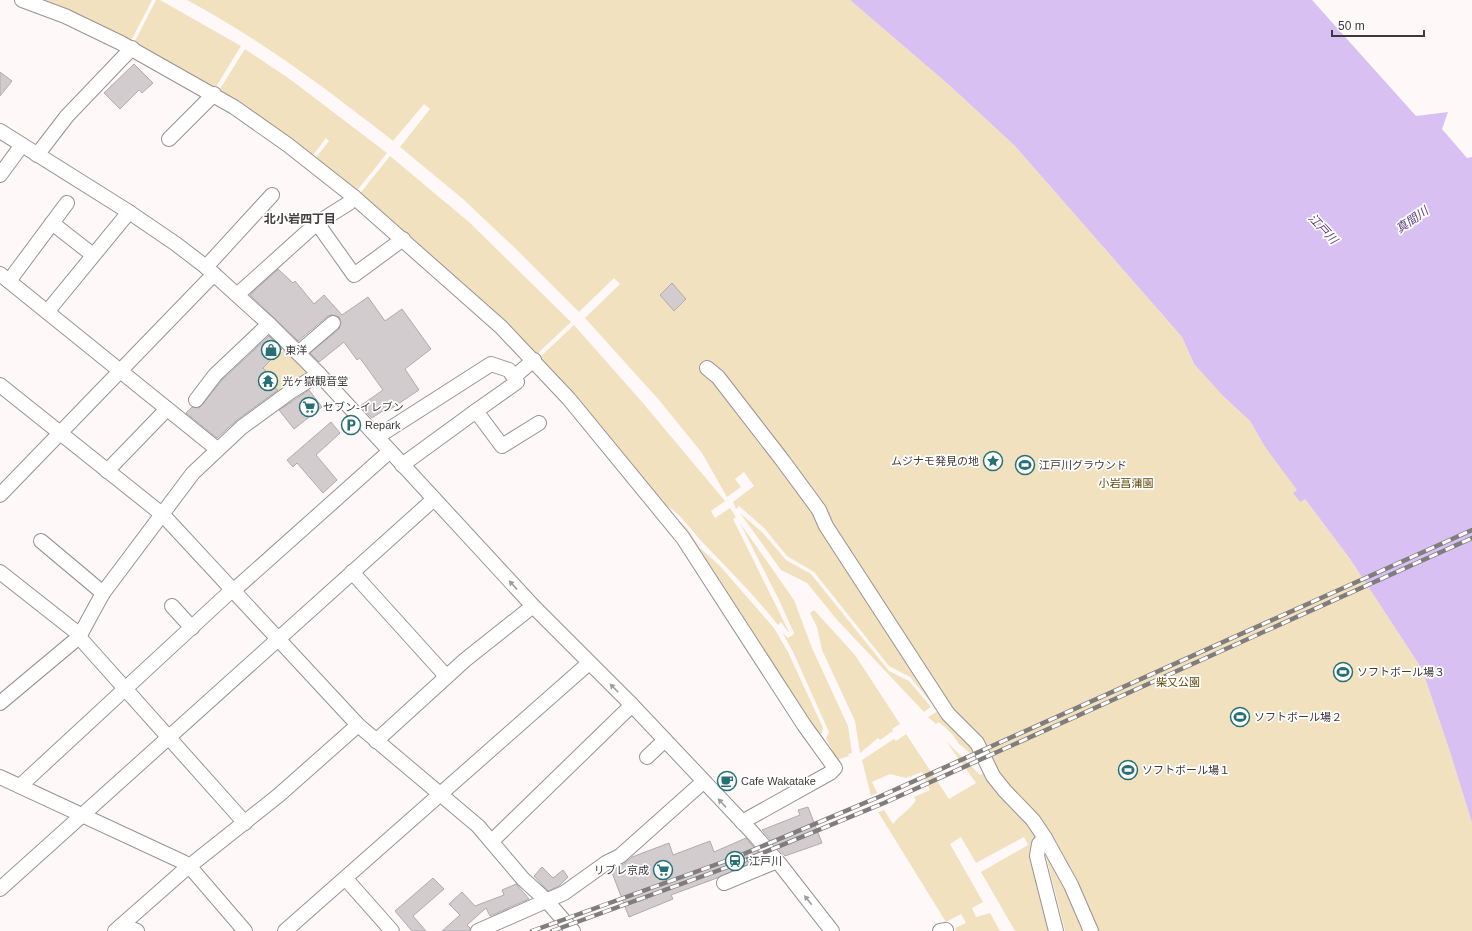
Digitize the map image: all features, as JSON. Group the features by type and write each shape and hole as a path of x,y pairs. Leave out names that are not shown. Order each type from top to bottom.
{"street":[{"path":"22,0 65,16 132,48 214,94 269,131 354,197 496,322 534,360 600,435 683,538 804,725 835,768 830,773 742,822"},
{"path":"37,155 67,116 132,48"},
{"path":"169,139 214,94"},
{"path":"0,131 129,212 210,271 269,324 319,374 533,606 632,705 742,822 778,861 832,931"},
{"path":"0,175 22,145"},
{"path":"0,495 120,371 210,271 272,195"},
{"path":"237,295 317,223 349,203 354,197"},
{"path":"67,203 52,223 4,278 217,449"},
{"path":"47,312 129,212"},
{"path":"52,223 93,255"},
{"path":"317,223 354,275 403,239"},
{"path":"298,353 333,323"},
{"path":"196,400 215,375 269,324"},
{"path":"515,376 534,360"},
{"path":"377,437 491,364 504,367 515,376 517,382 402,465"},
{"path":"707,368 718,377 749,415 819,510 826,526 948,714 978,743 994,776 1005,791 1033,820 1045,838 1071,885 1091,931"},
{"path":"0,702 80,636 103,593 193,473 217,449 242,428 290,392 319,374"},
{"path":"0,385 163,515 358,725 478,826 523,879 546,900 573,931"},
{"path":"107,471 167,409"},
{"path":"476,411 502,446 539,423"},
{"path":"20,786 232,591 390,452"},
{"path":"0,889 434,499"},
{"path":"41,541 103,593"},
{"path":"0,572 80,636 125,689 245,823"},
{"path":"352,572 446,676"},
{"path":"172,606 192,628"},
{"path":"376,741 446,676 533,606"},
{"path":"285,931 346,879 589,663"},
{"path":"492,841 632,705"},
{"path":"118,928 245,823 358,725"},
{"path":"647,757 665,740"},
{"path":"0,777 183,862 190,867 245,931"},
{"path":"478,931 564,893 606,863 620,856 703,782"},
{"path":"1045,838 1039,844 1038,856 1056,931"},
{"path":"724,883 778,861"},
{"path":"346,879 392,931"},
{"path":"118,928 137,931"}],"green space":[{"path":"32,0 152,0 130,43"},
{"path":"156,0 160,0 241,46 214,90 133,45"},
{"name":"柴又公園","path":"187,0 850,0 949,85 1015,146 1182,337 1194,364 1223,396 1250,421 1265,447 1298,490 1293,493 1305,499 1350,559 1422,669 1450,752 1472,823 1472,931 1065,931 1046,856 1030,850 1050,931 1015,931 981,872 1028,845 1024,837 976,863 961,837 950,844 983,902 972,908 976,917 990,913 1000,931 956,931 955,928 966,923 961,914 946,922 878,812 884,810 893,824 914,804 916,800 914,797 930,790 922,772 906,778 890,774 872,782 877,793 871,796 862,760 894,739 896,741 906,734 949,799 976,783 946,741 980,775 984,773 976,758 959,744 952,734 939,722 936,724 928,717 938,711 910,677 889,666 814,572 787,556 765,529 739,506 736,509 733,502 754,486 744,472 735,479 741,487 727,497 702,453 659,400 585,318 620,284 614,278 579,312 463,199 400,147 430,109 424,104 393,141 267,48"},
{"path":"245,49 291,80 387,153 355,193 314,160 329,141 326,138 311,158 218,92"},
{"path":"390,156 469,222 571,322 535,356 358,196"},
{"path":"574,325 642,402 725,501 711,511 715,518 730,508 736,517 733,519 789,632 781,622 778,625 684,520 666,505 658,501 538,359"},
{"path":"284,350 308,374 274,399 253,377"},
{"path":"665,509 687,528 700,548 720,566 774,628 788,652 823,728 822,733 819,735"},
{"path":"740,513 763,533 786,560 811,574 889,671 909,681 931,707 924,712 838,621 807,583 781,570"},
{"path":"740,523 794,600 812,648 848,726 852,753 848,754 849,756 837,760 826,738 829,732 793,652 782,632 788,638 794,633"},
{"path":"814,610 855,655 900,724 880,740 878,738 860,753 855,721 822,650 817,627 810,613"}],"water":[{"name":"真間川","path":"850,0 1312,0 1416,116 1448,112 1442,129 1467,158 1472,157 1472,823 1422,669 1350,559 1305,499 1300,502 1293,493 1297,490 1265,447 1250,421 1223,396 1194,364 1182,337 1015,146 949,85"}],"building":[{"path":"134,64 153,83 142,93 139,90 120,109 104,93"},
{"path":"0,72 12,81 0,96"},
{"path":"278,269 293,283 295,281 314,304 324,295 342,315 368,297 385,321 402,309 431,349 405,369 419,390 386,412 384,410 372,418 360,406 383,390 360,358 357,360 344,342 319,362 310,353 339,329 341,322 339,317 332,315 328,316 298,341 250,295"},
{"path":"672,283 686,299 674,311 660,295"},
{"path":"269,336 282,349 263,368 276,382 272,385 278,390 237,420 217,438 186,413 192,407 199,408 221,381"},
{"path":"309,390 322,407 294,429 279,410"},
{"path":"331,422 340,433 316,455 337,480 323,493 297,463 293,467 287,460"},
{"path":"808,807 822,843 785,856 762,830 800,815 798,810"},
{"path":"746,838 763,858 717,878 671,895 673,899 629,917 611,870 624,864 632,857 669,843 673,855 710,841 714,852"},
{"path":"542,867 553,878 563,870 568,877 559,886 548,891 534,876"},
{"path":"433,878 444,889 413,916 426,931 412,931 395,911"},
{"path":"516,884 529,899 490,916 486,908 467,925 470,928 470,931 442,931 460,915 449,904 462,892 475,906 504,895 502,890"}],"railway":[{"path":"532,931 734,858 881,796 1472,530"},
{"path":"552,931 736,864 884,803 1472,538"}],"place":[{"name":"東洋","path":"271,350"},
{"name":"光ヶ嶽観音堂","path":"268,381"},
{"name":"セブン-イレブン","path":"309,407"},
{"name":"Repark","path":"351,425"},
{"name":"ムジナモ発見の地","path":"993,461"},
{"name":"江戸川グラウンド","path":"1025,465"},
{"name":"ソフトボール場３","path":"1343,672"},
{"name":"ソフトボール場２","path":"1240,717"},
{"name":"ソフトボール場１","path":"1128,770"},
{"name":"Cafe Wakatake","path":"727,781"},
{"name":"江戸川","path":"735,861"},
{"name":"リブレ京成","path":"663,870"}],"district":[{"name":"北小岩四丁目","path":"300,219"}],"park label":[{"name":"小岩菖蒲園","path":"1126,483"}]}
